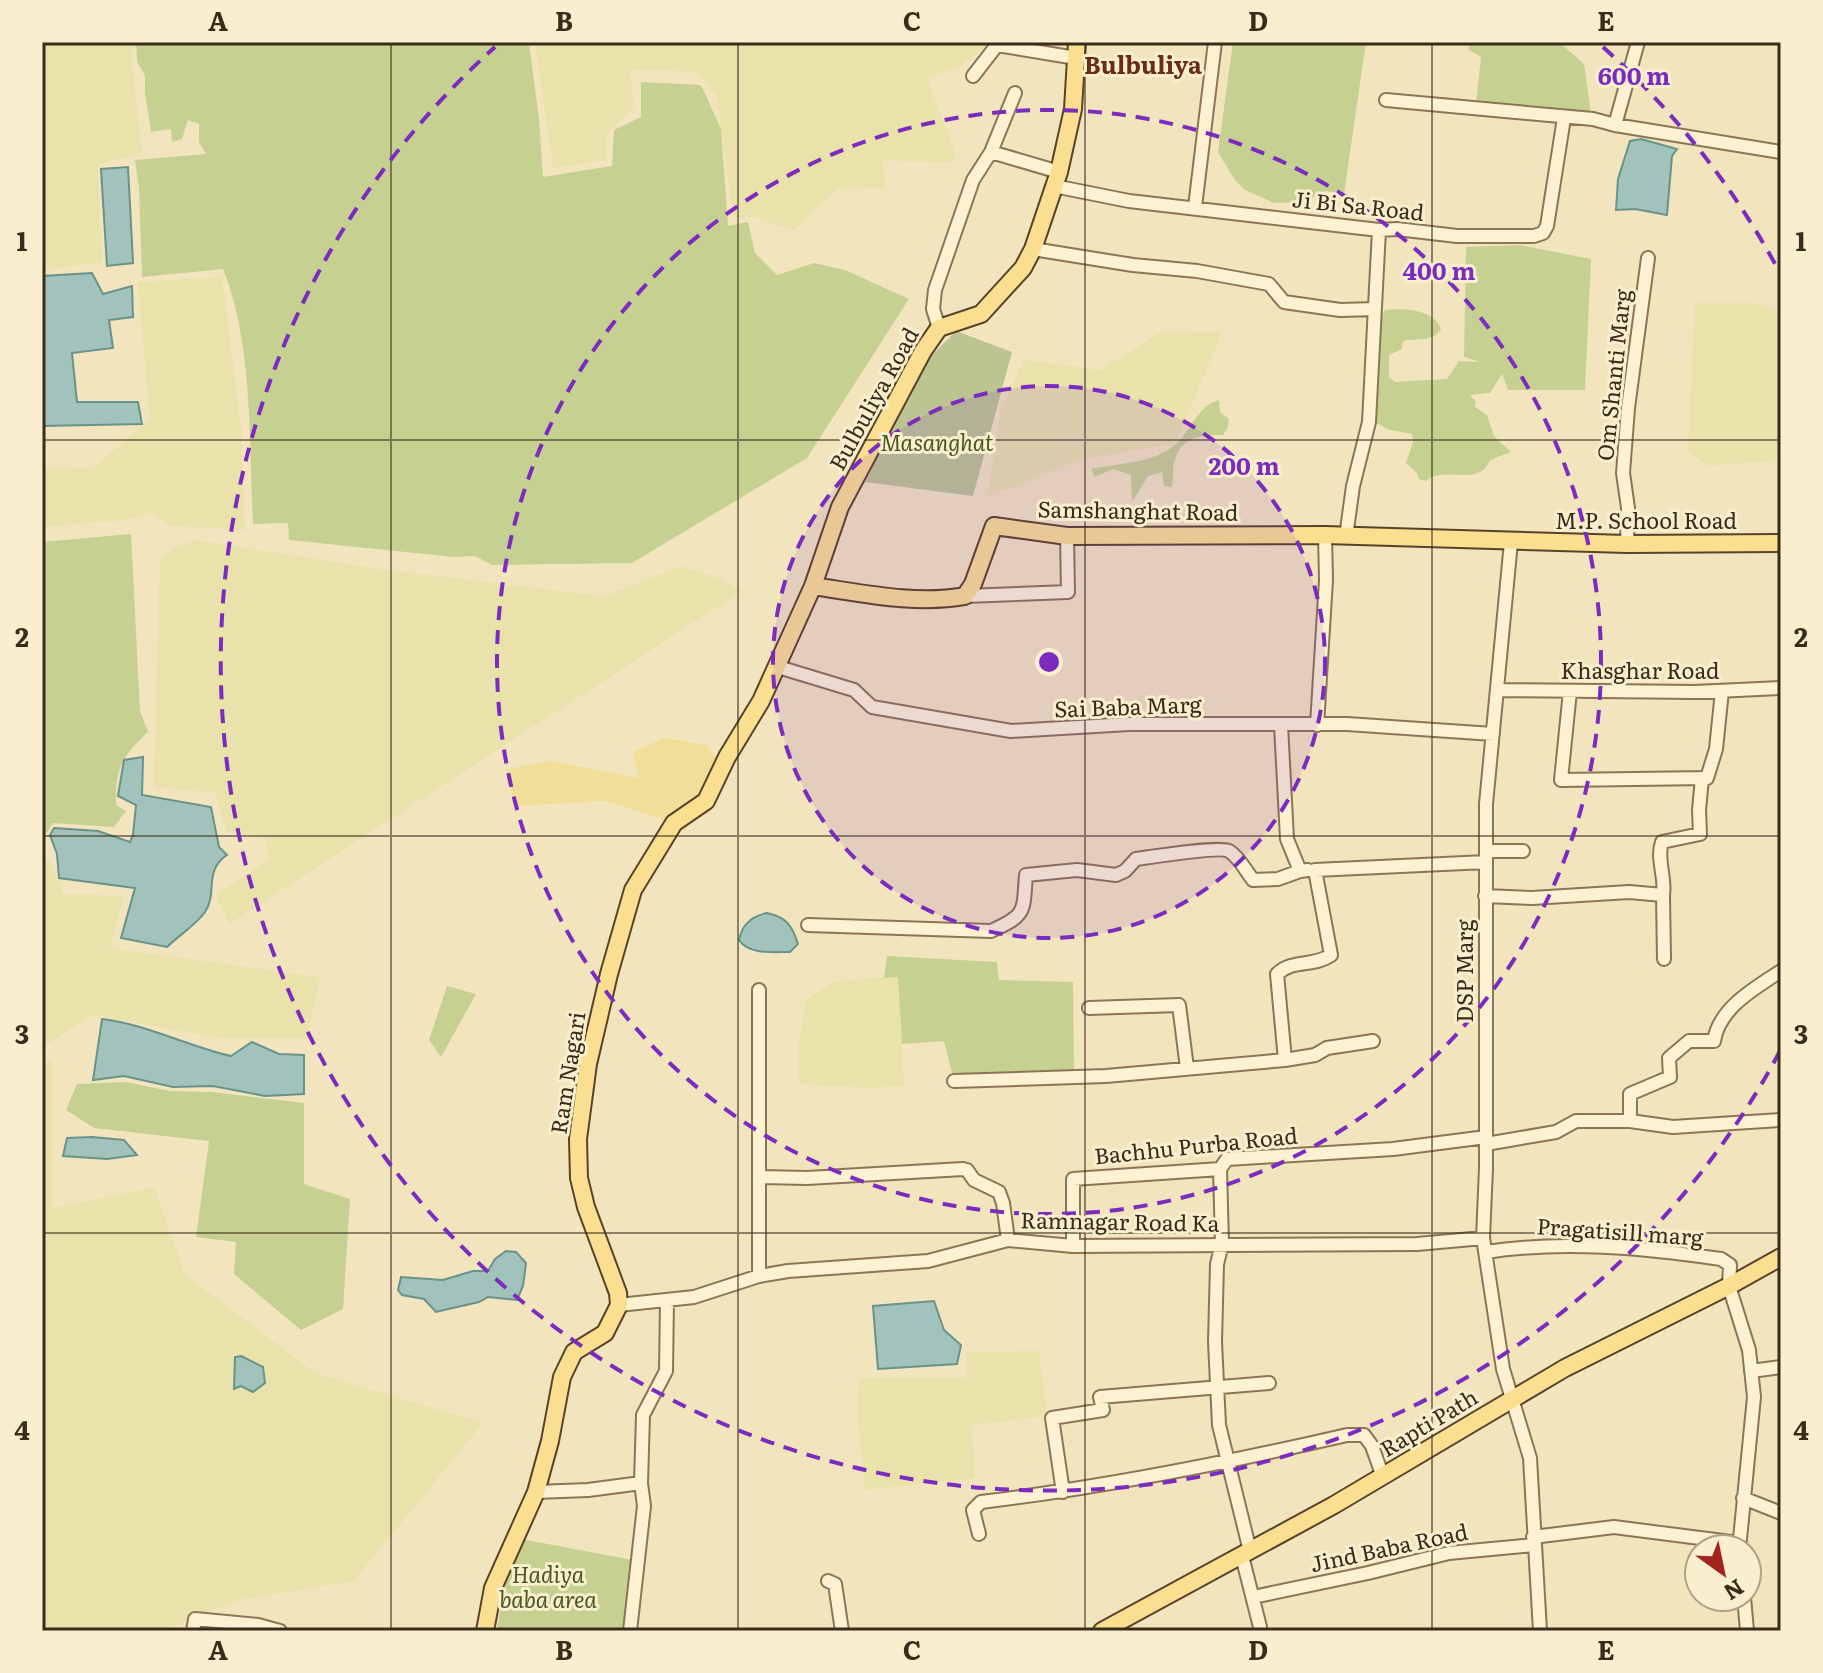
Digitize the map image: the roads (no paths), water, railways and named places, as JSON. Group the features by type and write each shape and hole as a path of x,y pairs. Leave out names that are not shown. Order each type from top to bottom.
{"main road":[{"name":"Bulbuliya Road","path":"813,586 840,507 923,351 939,328 981,314 1023,268 1033,249 1056,179 1073,109 1077,50"},
{"name":"Samshanghat Road","path":"965,596 973,584 994,526 1067,536 1325,535 1511,542"},
{"name":"M.P. School Road","path":"1511,542 1781,543"},
{"path":"813,586 942,600 965,596"},
{"name":"Ram Nagari","path":"619,1305 618,1293 586,1207 579,1178 578,1139 588,1064 609,974 633,890 674,823 706,801 727,757 761,701 813,586"},
{"name":"Rapti Path","path":"1102,1631 1383,1477 1579,1361 1781,1257"},
{"path":"485,1631 493,1588 536,1492 550,1441 562,1377 574,1352 605,1333 619,1305"}],"street":[{"path":"1195,207 1213,42"},
{"path":"1615,125 1638,42"},
{"path":"973,76 997,45 1077,50"},
{"path":"939,328 933,309 935,290 973,180 991,152 1015,93"},
{"path":"1386,100 1593,119 1781,152"},
{"name":"Ji Bi Sa Road","path":"991,152 1056,179 1129,201 1379,230 1457,236 1534,236 1543,233 1547,226 1564,118"},
{"path":"1346,537 1353,486 1369,422 1379,230"},
{"path":"1033,249 1269,284 1284,302 1340,310 1375,309"},
{"name":"Om Shanti Marg","path":"1627,544 1628,508 1623,473 1648,258"},
{"path":"1317,725 1326,580 1325,535"},
{"path":"965,596 1068,592 1067,536"},
{"name":"DSP Marg","path":"1511,542 1486,804 1483,1238 1503,1369 1530,1458 1540,1631"},
{"name":"Sai Baba Marg","path":"775,666 854,690 872,707 1011,731 1129,724 1347,724 1493,734"},
{"name":"Khasghar Road","path":"1499,690 1722,691 1781,688"},
{"path":"1570,691 1561,780 1707,778 1716,749 1722,691"},
{"path":"1281,725 1287,839 1300,871"},
{"path":"1664,959 1664,877 1659,850 1662,842 1700,834 1702,778"},
{"path":"808,925 991,931 1015,920 1023,908 1026,875 1077,870 1116,875 1125,871 1136,859 1190,852 1230,851 1253,880 1278,879 1300,871 1486,857 1523,851"},
{"path":"1285,1060 1277,974 1285,966 1325,959 1331,955 1315,870"},
{"path":"1485,896 1532,898 1629,892 1663,895"},
{"path":"1630,1121 1630,1094 1670,1077 1669,1058 1689,1041 1714,1041 1717,1024 1757,986 1781,971"},
{"path":"759,990 759,1276"},
{"path":"1089,1008 1179,1005 1187,1068"},
{"path":"954,1081 1106,1076 1285,1060 1315,1055 1327,1048 1373,1041"},
{"path":"1486,1141 1556,1132 1576,1121 1630,1121 1673,1127 1781,1120"},
{"name":"Bachhu Purba Road","path":"1073,1246 1073,1179 1220,1169 1227,1159 1486,1141"},
{"path":"1220,1169 1222,1244 1217,1264 1215,1388 1226,1463 1259,1631"},
{"path":"759,1177 967,1170 974,1180 999,1192 1008,1240"},
{"name":"Ramnagar Road Ka","path":"619,1305 694,1297 759,1276 788,1271 928,1261 1008,1240 1073,1246 1417,1244 1483,1238"},
{"name":"Pragatisill marg","path":"1486,1252 1524,1246 1659,1250 1721,1259 1730,1265 1729,1286"},
{"path":"1729,1286 1746,1339 1754,1397 1740,1533"},
{"path":"630,1631 644,1506 641,1483 643,1415 666,1371 667,1301"},
{"path":"1751,1371 1781,1367"},
{"path":"1063,1492 1052,1418 1103,1410 1100,1397 1269,1383"},
{"path":"979,1534 973,1510 981,1502 1063,1492 1226,1463 1347,1435 1364,1435 1372,1446 1383,1477"},
{"path":"536,1492 588,1490 641,1483"},
{"path":"1743,1498 1781,1513"},
{"name":"Jind Baba Road","path":"1253,1597 1449,1553 1614,1527 1683,1537"},
{"path":"828,1581 835,1584 842,1631"},
{"path":"193,1631 195,1619 258,1625 280,1631"}],"water":[{"path":"1641,139 1677,149 1672,156 1667,215 1635,209 1616,210 1618,179 1630,141"},
{"path":"128,167 133,263 107,266 101,169"},
{"path":"92,273 103,294 132,286 133,317 109,320 113,348 72,353 77,402 138,402 142,424 42,426 42,276"},
{"path":"143,757 142,795 211,807 219,847 227,855 215,868 211,897 205,912 167,947 121,938 135,888 59,878 57,854 50,835 54,828 98,831 130,842 136,805 118,796 124,760"},
{"path":"767,913 779,917 791,927 798,944 790,952 755,950 739,940 748,922"},
{"path":"102,1019 135,1025 231,1056 252,1042 279,1054 304,1055 304,1094 265,1096 213,1086 173,1087 124,1076 93,1080"},
{"path":"67,1138 124,1140 137,1155 107,1159 63,1156"},
{"path":"506,1251 516,1252 526,1263 523,1286 517,1300 488,1297 436,1312 424,1299 402,1295 398,1290 401,1277 443,1280 473,1271 488,1271 495,1259"},
{"path":"934,1301 944,1330 961,1345 957,1364 878,1369 873,1306"},
{"path":"241,1356 263,1367 265,1383 253,1392 241,1386 234,1389 235,1357"}],"district":[{"name":"Bulbuliya","path":"1143,66"}],"park label":[{"name":"Masanghat","path":"937,443"},
{"name":"Hadiya baba area","path":"548,1588"}]}
